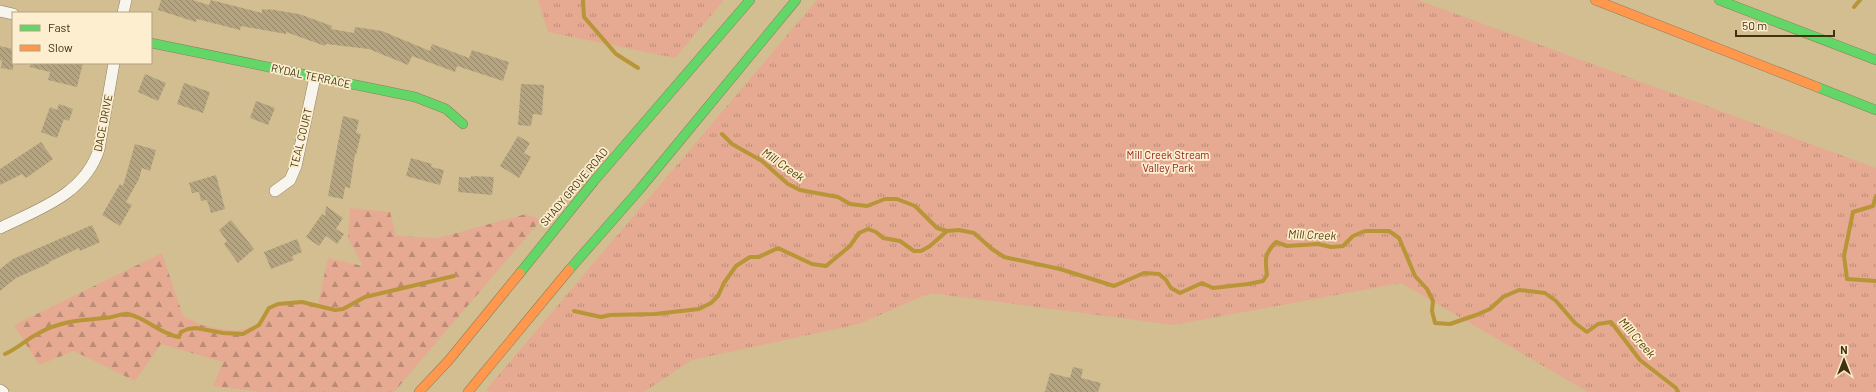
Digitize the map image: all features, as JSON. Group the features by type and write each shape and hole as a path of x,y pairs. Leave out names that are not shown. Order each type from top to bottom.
{"main road":[{"name":"SHADY GROVE ROAD","path":"419,392 449,360 594,181 750,0"},
{"path":"468,392 558,282 640,189 796,0"},
{"path":"1595,0 1876,110"},
{"path":"1719,0 1876,60"},
{"name":"RYDAL TERRACE","path":"152,43 415,97 446,109 463,124"}],"street":[{"path":"123,12 126,0"},
{"path":"0,11 12,14"},
{"name":"DACE DRIVE","path":"0,228 65,195 78,184 95,161 99,149 114,64"},
{"name":"TEAL COURT","path":"276,191 290,180 296,166 315,77"}],"green space":[{"path":"538,0 724,0 675,58 548,32"},
{"name":"Mill Creek Stream Valley Park","path":"817,0 1418,0 1876,168 1876,392 1588,392 1401,283 1173,325 930,293 859,324 692,360 644,392 489,392 486,390"},
{"path":"350,208 390,212 396,236 438,238 526,214 541,220 394,392 262,392 213,386 223,362 161,344 135,381 74,351 39,365 14,325 162,253 183,316 204,326 236,331 259,325 273,305 292,301 318,304 328,258 363,266 348,238"}],"building":[{"path":"161,0 192,0 209,5 211,0 262,13 262,9 268,9 299,14 332,26 331,29 354,33 355,27 382,31 430,51 432,44 469,58 472,50 509,62 503,81 457,66 455,72 412,56 408,65 369,49 326,44 325,46 286,32 286,34 241,26 240,30 197,19 196,22 158,10"},
{"path":"0,46 12,49 13,70 1,68 2,61 0,60"},
{"path":"31,64 83,64 77,87 48,80 50,72 30,67"},
{"path":"145,74 166,83 158,101 138,92"},
{"path":"184,83 210,92 203,113 177,104"},
{"path":"521,84 544,85 542,115 533,114 531,126 518,125"},
{"path":"256,101 275,108 268,125 250,118"},
{"path":"59,104 73,109 69,121 64,119 57,138 41,132 50,107 57,110"},
{"path":"343,116 359,120 356,133 361,134 356,155 355,154 350,188 345,187 343,199 328,196"},
{"path":"518,136 530,143 524,153 531,157 519,178 500,166"},
{"path":"41,142 53,159 26,178 22,174 0,185 0,169"},
{"path":"135,144 156,150 150,171 142,168 139,179 126,202 132,205 120,226 102,215 120,184 123,186"},
{"path":"411,158 432,164 431,167 444,170 440,185 406,176"},
{"path":"216,175 225,209 211,213 207,200 201,201 199,192 192,193 189,183"},
{"path":"471,176 494,177 492,195 458,192 459,177 471,178"},
{"path":"326,206 343,218 336,229 344,234 337,244 326,236 319,246 306,237 322,214 325,216"},
{"path":"231,220 254,249 238,263 224,244 227,241 219,230"},
{"path":"92,225 100,242 80,251 79,248 16,278 0,291 0,269 13,259"},
{"path":"297,239 302,252 292,256 294,260 271,269 264,252"},
{"path":"1073,367 1083,369 1081,378 1101,383 1098,392 1045,392 1050,373 1070,378"}],"waterway":[{"name":"Mill Creek","path":"583,0 584,17 616,54 638,68"},
{"path":"1854,7 1860,0"},
{"name":"Mill Creek","path":"722,134 732,144 762,161 788,184 800,190 838,197 850,204 867,206 885,199 897,199 915,206 937,228 947,231 959,230 974,233 992,249 1004,257 1060,269 1114,286 1144,273 1159,274 1166,280 1171,288 1180,293 1202,283 1213,288 1248,284 1263,281 1267,275 1266,257 1269,250 1276,242 1287,246 1318,244 1331,247 1343,246 1353,236 1365,231 1389,231 1399,238 1415,276 1427,289 1433,301 1432,311 1435,323 1450,324 1476,315 1490,309 1503,297 1519,290 1545,293 1556,301 1575,323 1587,332 1598,324 1611,322 1640,360 1676,388 1678,392"},
{"path":"1876,196 1873,206 1853,212 1844,256 1847,279 1876,281"},
{"path":"574,311 601,317 610,315 655,314 699,309 711,303 718,296 724,283 736,266 750,257 759,257 778,248 812,264 826,266 850,246 859,233 868,229 876,232 883,238 900,241 914,251 921,251 930,246 947,231"},
{"path":"5,354 35,335 55,326 71,322 107,318 125,314 135,316 166,333 179,337 181,332 196,328 223,333 243,334 259,325 269,308 278,304 302,302 335,310 343,309 365,297 454,276"}],"traffic: fast":[{"path":"520,273 594,181 750,0"},
{"path":"569,270 640,189 796,0"},
{"path":"1719,0 1876,60"},
{"path":"152,43 415,97 446,109 463,124"},
{"path":"1817,87 1876,110"}],"traffic: slow":[{"path":"1595,0 1817,87"},
{"path":"468,392 569,270"},
{"path":"419,392 449,360 520,273"}]}
